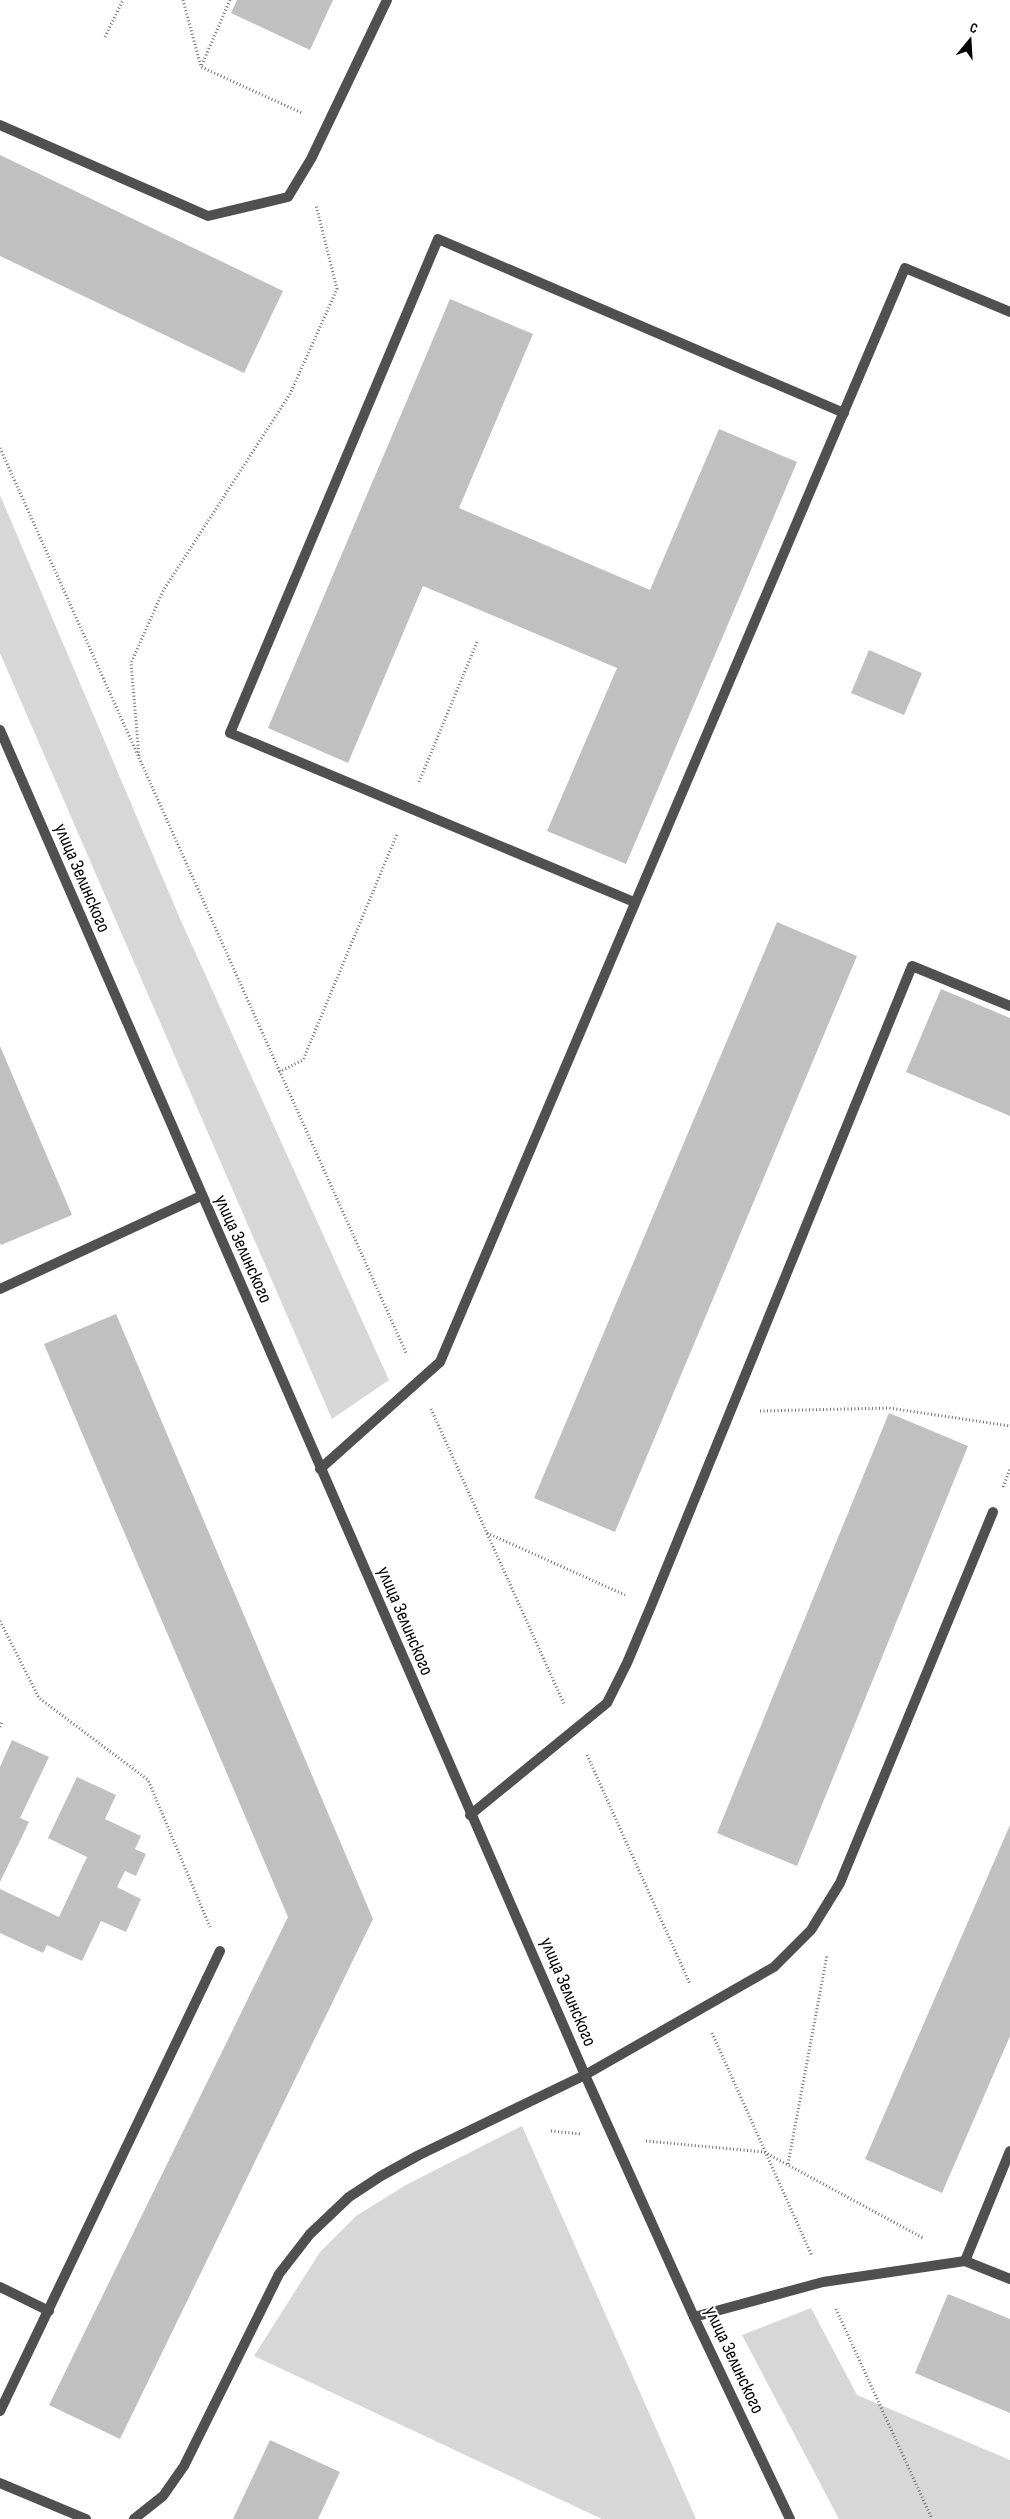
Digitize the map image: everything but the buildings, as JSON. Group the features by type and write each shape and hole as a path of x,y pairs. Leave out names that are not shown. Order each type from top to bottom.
{"street":[{"path":"0,125 208,216 288,197 311,159 387,0"},
{"path":"634,902 230,733 438,239 844,413"},
{"path":"320,1469 440,1362 905,268 1010,312"},
{"name":"улица Зелинского","path":"0,730 470,1815 694,2317 790,2519"},
{"path":"470,1815 607,1703 627,1663 651,1606 912,966 1010,1006"},
{"path":"0,1288 201,1196"},
{"path":"134,2519 163,2496 184,2466 279,2274 310,2234 349,2197 381,2176 585,2075 774,1967 811,1930 840,1883 993,1512"},
{"path":"0,2411 220,1950"},
{"path":"965,2261 1010,2151"},
{"path":"694,2317 823,2282 965,2261 1010,2279"},
{"path":"0,2287 49,2311"},
{"path":"0,2483 86,2519"}],"path":[{"path":"105,37 123,0"},
{"path":"183,0 201,66 327,125"},
{"path":"201,66 230,0"},
{"path":"139,760 131,662 163,591 290,394 337,289 317,212 311,159"},
{"path":"0,448 764,2152 932,2519"},
{"path":"279,1072 302,1060 477,642"},
{"path":"731,1412 889,1408 1010,1426"},
{"path":"486,1533 651,1606"},
{"path":"0,1621 39,1698 148,1780 220,1950"},
{"path":"0,1727 2,1722"},
{"path":"788,2164 828,1950"},
{"path":"551,2131 590,2135"},
{"path":"638,2140 764,2152 965,2261"}],"shaded area":[{"path":"0,495 181,921 389,1380 332,1419 0,653"},
{"path":"522,2126 696,2519 602,2519 254,2356 320,2252 356,2216 406,2185"},
{"path":"811,2308 857,2395 1010,2460 1010,2519 839,2519 742,2335"}]}
